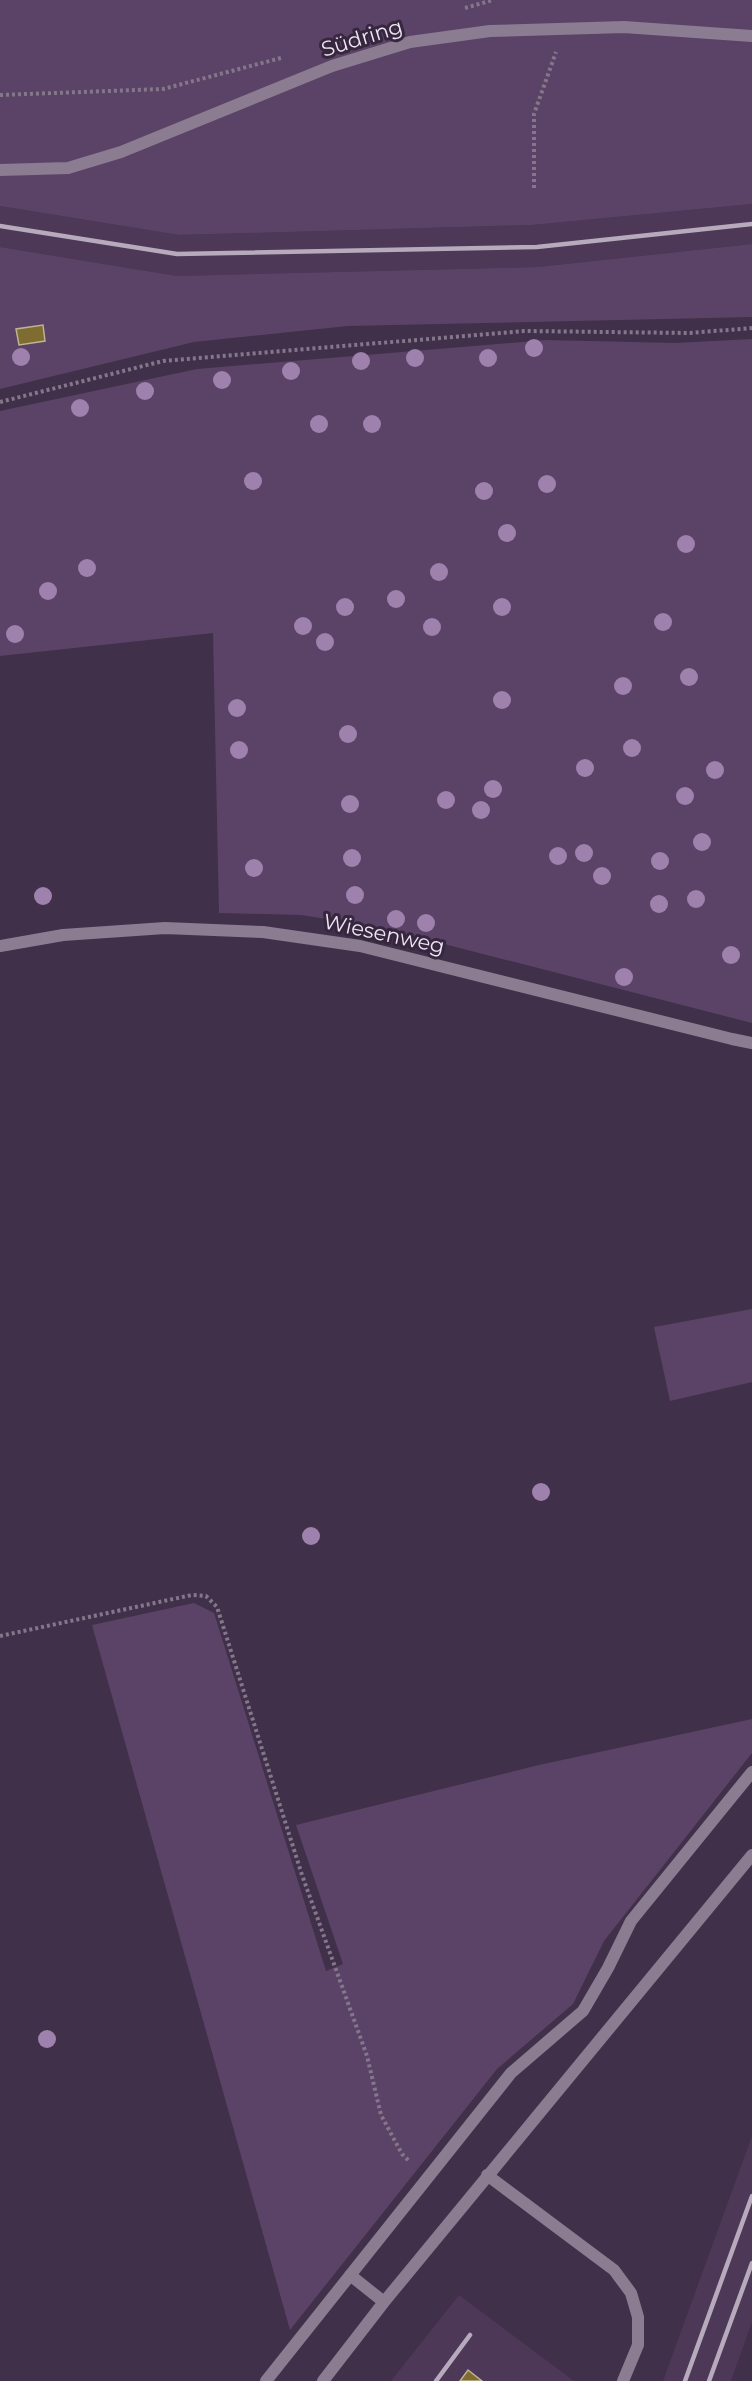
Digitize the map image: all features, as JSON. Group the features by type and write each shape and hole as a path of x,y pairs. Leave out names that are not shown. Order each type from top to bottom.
{"street":[{"name":"Südring","path":"0,170 68,168 121,152 332,66 410,42 490,31 624,27 752,36"},
{"name":"Wiesenweg","path":"0,946 63,935 165,928 263,932 360,946 752,1042"},
{"path":"266,2381 511,2073 582,2011 608,1968 631,1921 752,1772"},
{"path":"323,2381 487,2175 752,1855"},
{"path":"487,2175 614,2270 631,2293 638,2317 638,2345 623,2381"},
{"path":"350,2275 384,2302"}],"path":[{"path":"459,10 493,0"},
{"path":"534,188 534,114 565,29"},
{"path":"0,95 163,89 288,57"},
{"path":"0,402 163,362 524,332 690,333 752,328"},
{"path":"0,1636 192,1595 206,1596 217,1607 302,1875 368,2056 381,2115 402,2154 428,2179"}],"shaded area":[{"path":"0,0 752,0 752,204 532,225 179,235 0,206"},
{"path":"752,204 752,244 538,267 177,276 0,247 0,206 179,235 532,225"},
{"path":"752,244 752,317 348,326 194,342 0,389 0,247 177,276 538,267"},
{"path":"752,339 752,1023 378,927 301,915 219,913 213,633 0,656 0,411 197,369 546,340 675,343"},
{"path":"752,1309 752,1382 670,1401 654,1327"},
{"path":"194,1603 214,1613 326,1971 343,1964 296,1825 539,1765 752,1719 752,1753 604,1941 573,2004 497,2069 290,2330 92,1625"},
{"path":"752,2136 752,2322 731,2381 663,2381"},
{"path":"459,2295 574,2381 391,2381"}],"building":[{"path":"43,325 45,341 19,345 16,329"},
{"path":"468,2370 482,2381 460,2381"}],"railway":[{"path":"0,226 177,254 537,247 752,224"},
{"path":"685,2381 752,2196"},
{"path":"709,2381 752,2263"},
{"path":"436,2381 470,2335"}]}
